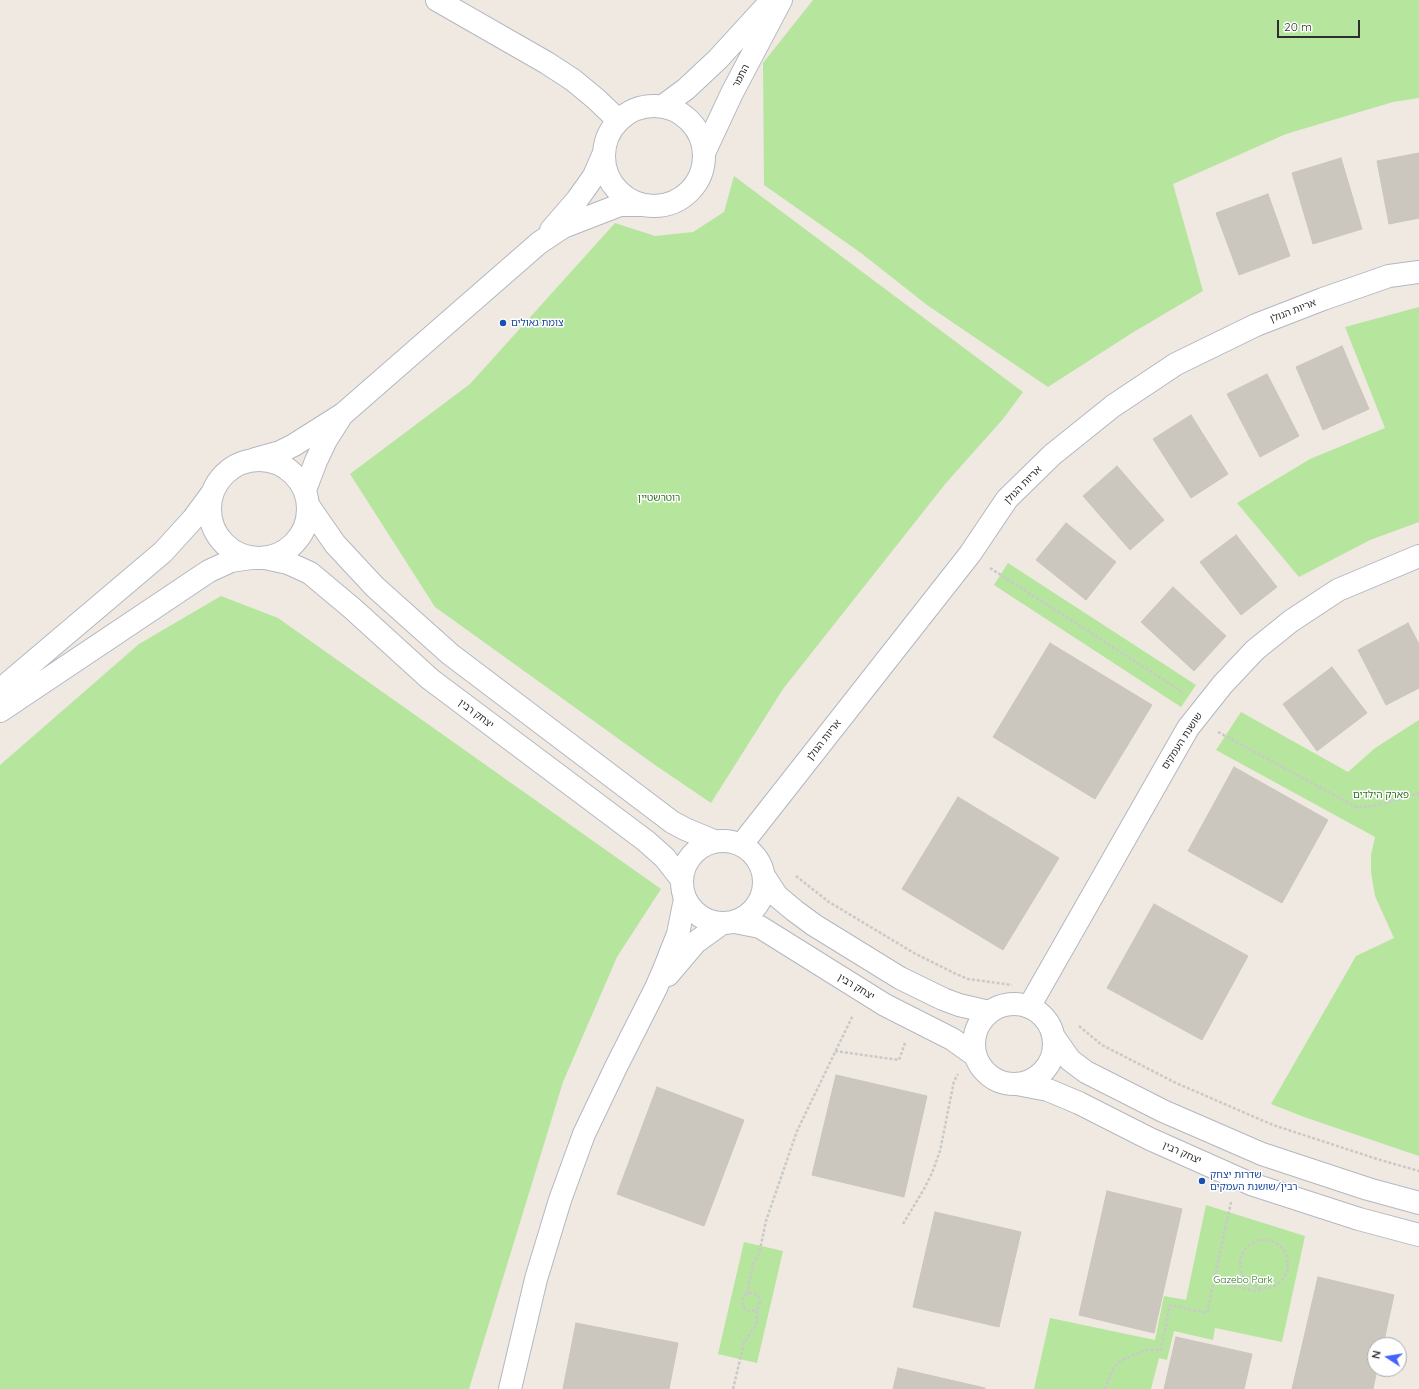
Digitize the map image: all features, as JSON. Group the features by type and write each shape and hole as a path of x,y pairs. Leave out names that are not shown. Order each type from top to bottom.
{"main road":[{"path":"437,0 546,63 578,85 618,120"},
{"path":"663,106 686,89 718,59 772,0"},
{"name":"התמר","path":"704,153 732,93 781,0"},
{"path":"0,690 163,552 193,519 227,471 240,463 280,452 294,445 342,414 540,243 563,227 620,205 658,206 673,202 686,194 696,183 703,169 704,153 701,138 694,124 682,114 663,106 642,106 629,112 618,120 609,132 604,147 604,162 608,176 616,190 628,199 642,205"},
{"path":"540,243 577,200 594,176 604,153"},
{"name":"אריות הגולן","path":"742,844 970,554 1007,499 1052,455 1113,406 1176,364 1256,325 1323,299 1389,276 1419,272"},
{"path":"0,711 209,571 231,561 280,554 292,545 302,533 307,520 307,498 316,461 326,440 342,414"},
{"path":"255,459 271,461 285,467 297,477 307,498 335,544 375,587 450,654 672,822 684,829 714,841"},
{"path":"214,489 211,498 210,514 214,530 223,543 236,552 258,558"},
{"name":"שושנת העמקים","path":"1029,1007 1188,728 1223,684 1255,650 1291,621 1338,590 1419,556"},
{"name":"יצחק רבין","path":"258,558 288,563 310,573 430,679 646,841 665,858 684,890"},
{"path":"510,1389 536,1279 560,1200 584,1134 656,988 678,934 684,890 683,871 689,858 700,847 714,841 728,840 742,844 754,853 760,862 764,876 764,890 758,904 748,915 728,923 696,942 656,988"},
{"path":"764,876 777,896 795,911 814,925 900,978 943,999 959,1005 989,1012"},
{"path":"684,890 694,911 707,920 728,923"},
{"name":"יצחק רבין","path":"728,923 760,927 885,1005 952,1039 976,1056"},
{"path":"1054,1037 1054,1051 1049,1064 1039,1075 1027,1082 1013,1084 999,1081 982,1068 976,1056 974,1042 977,1028 989,1012 1002,1006 1015,1004 1029,1007 1041,1014 1049,1024 1054,1037 1070,1060 1086,1072 1163,1111 1262,1154 1368,1189 1419,1203"},
{"name":"יצחק רבין","path":"1017,1084 1048,1090 1079,1103 1150,1139 1250,1184 1359,1219 1419,1235"}],"path":[{"path":"970,554 1200,713 1358,808 1378,805 1419,793"},
{"path":"747,1294 756,1294 760,1298 761,1304 752,1312 743,1308 742,1299 747,1294 753,1265 759,1254 766,1221 796,1131 854,1012"},
{"path":"835,1051 899,1060 906,1041"},
{"path":"903,1224 906,1216 924,1189 932,1173 940,1151 954,1081 960,1072"},
{"path":"1105,1389 1113,1369 1120,1361 1145,1350 1161,1350 1170,1305 1207,1313 1232,1199"},
{"path":"1214,1281 1255,1291 1272,1287 1279,1283 1284,1277 1288,1261 1281,1247 1274,1242 1266,1240 1258,1241 1245,1249 1239,1263 1240,1271 1249,1284 1256,1288 1264,1288"},
{"path":"733,1389 744,1343 756,1325 756,1310"}],"green space":[{"path":"813,0 1419,0 1419,98 1393,102 1286,134 1173,184 1203,291 1132,333 1048,387 927,305 861,253 764,185 763,63"},
{"name":"רוטרשטיין","path":"734,176 1023,392 1003,419 946,483 783,689 711,803 655,765 435,607 350,474 470,384 615,223 655,236 693,232 724,212"},
{"path":"1419,307 1419,522 1370,540 1299,577 1237,503 1310,459 1385,428 1345,327"},
{"path":"1008,563 1196,685 1181,707 994,585"},
{"path":"221,596 278,618 661,889 617,957 563,1082 469,1389 0,1389 0,765 139,644"},
{"name":"פארק הילדים","path":"1241,712 1348,772 1375,748 1419,720 1419,1156 1304,1117 1271,1104 1356,956 1394,938 1375,896 1371,872 1371,855 1375,837 1216,750"},
{"name":"Gazebo Park","path":"1206,1205 1305,1236 1282,1342 1215,1328 1213,1340 1174,1331 1167,1360 1159,1358 1151,1389 1034,1389 1050,1318 1155,1340 1164,1296 1186,1300"},
{"path":"744,1242 783,1251 757,1363 718,1354"}],"building":[{"path":"1419,153 1419,218 1389,224 1377,161"},
{"path":"1341,158 1362,229 1313,244 1292,173"},
{"path":"1268,194 1290,256 1239,275 1216,213"},
{"path":"1342,346 1369,409 1323,430 1296,367"},
{"path":"1267,374 1299,436 1260,457 1227,394"},
{"path":"1191,415 1228,474 1191,498 1153,439"},
{"path":"1117,466 1164,520 1130,550 1083,496"},
{"path":"1066,523 1116,562 1086,600 1036,560"},
{"path":"1236,535 1277,587 1241,615 1200,562"},
{"path":"1173,587 1226,636 1194,671 1141,622"},
{"path":"1408,623 1419,644 1419,688 1386,705 1358,650"},
{"path":"1050,643 1152,705 1095,799 993,737"},
{"path":"1332,667 1367,713 1317,751 1283,704"},
{"path":"1234,767 1328,820 1282,903 1188,851"},
{"path":"958,797 1059,858 1003,950 902,889"},
{"path":"1154,904 1248,956 1202,1040 1107,988"},
{"path":"836,1075 927,1096 904,1197 812,1175"},
{"path":"657,1087 744,1120 704,1226 617,1194"},
{"path":"1107,1191 1182,1209 1154,1333 1079,1315"},
{"path":"935,1212 1021,1232 999,1327 913,1307"},
{"path":"1318,1277 1394,1295 1385,1337 1367,1337 1367,1377 1375,1377 1373,1389 1292,1389"},
{"path":"576,1323 678,1343 669,1389 563,1389"},
{"path":"1176,1337 1252,1354 1244,1389 1164,1389"},
{"path":"898,1368 985,1388 985,1389 893,1389"}],"place":[{"name":"צומת גאולים","path":"503,323"},
{"name":"שדרות יצחק רבין/שושנת העמקים","path":"1202,1181"}]}
